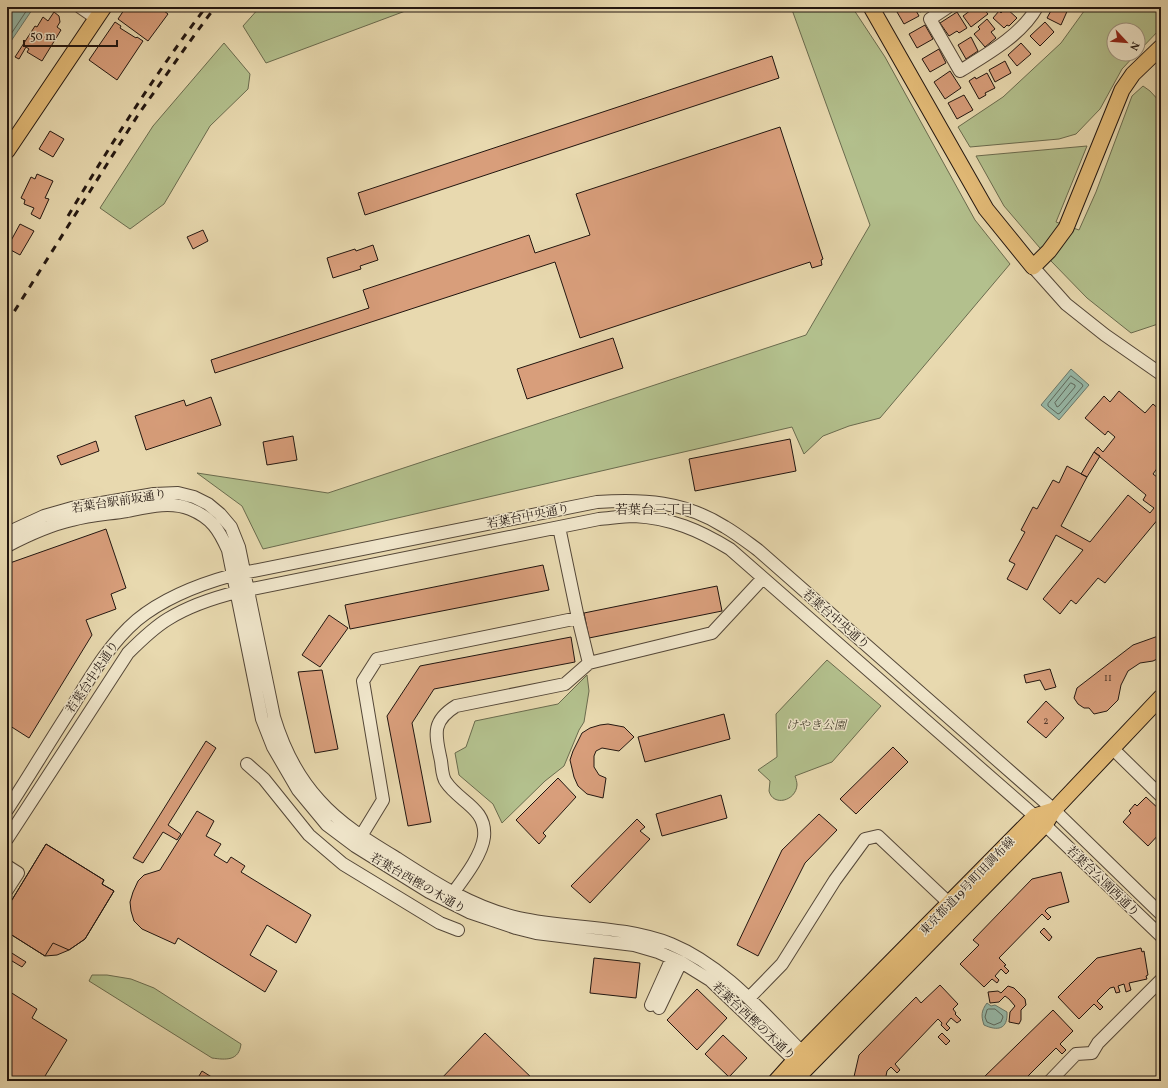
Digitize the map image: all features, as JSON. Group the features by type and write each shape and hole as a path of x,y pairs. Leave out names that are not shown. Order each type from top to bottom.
{"main road":[{"path":"871,7 986,209 1033,267 1049,251 1066,228 1122,90 1133,74 1161,47"},
{"path":"9,143 100,13"},
{"path":"1040,821 1054,810 1161,697"},
{"name":"東京都道19号町田調布線","path":"776,1081 798,1056 950,904 1040,821"},
{"name":"東京都道19号町田調布線","path":"794,1081 1040,821"}],"street":[{"path":"80,7 100,13"},
{"path":"948,7 930,19 960,70 991,53 1010,38 1026,22 1037,7"},
{"path":"1033,267 1066,304 1105,335 1161,374"},
{"name":"若葉台駅前坂通り","path":"7,533 44,516 72,508 154,494 178,493 194,497 208,504 220,514 231,527 239,547 239,574"},
{"name":"若葉台中央通り","path":"7,810 93,673 115,642 138,620 160,604 212,581 239,574 597,502 645,501 674,506 713,520 726,527 758,550 1054,810"},
{"name":"若葉台駅前坂通り","path":"7,546 23,537 47,527 73,520 156,506 176,505 189,508 212,522 220,533 239,574"},
{"name":"若葉台中央通り","path":"7,839 128,653 150,632 168,619 188,608 243,591 599,519 633,516 656,518 681,524 705,534 730,549 1040,821"},
{"path":"559,527 588,663"},
{"name":"若葉台西樫の木通り","path":"239,574 274,717 288,754 306,783 331,813 361,836 453,893 502,913 519,918 650,937 671,944 694,955 714,968 749,998 798,1056"},
{"path":"453,893 480,850 484,837 480,816 475,809 454,792 445,780 435,732 438,724 449,711 456,706 566,684 588,663 712,633 763,578"},
{"name":"若葉台西樫の木通り","path":"243,591 262,719 273,747 298,790 327,825 355,846 429,892 469,912 516,928 536,933 634,945 658,952 677,960 715,984 810,1065"},
{"path":"361,836 383,800 363,681 377,659 578,618"},
{"path":"1113,749 1161,796"},
{"path":"247,764 264,779 309,835 343,864 440,923 458,930"},
{"name":"若葉台公園西通り","path":"1054,810 1161,914"},
{"name":"若葉台公園西通り","path":"1040,821 1161,936"},
{"path":"749,998 782,964 836,880 865,839 878,836 950,904"},
{"path":"7,866 18,873 7,890"},
{"path":"655,1006 677,960"},
{"path":"1050,1081 1076,1054 1092,1053 1098,1043 1161,980"}],"green space":[{"path":"260,7 416,7 266,63 243,26"},
{"path":"791,7 852,7 885,57 975,220 1010,264 880,418 849,426 823,436 804,454 792,427 263,549 242,506 197,473 328,493 806,335 870,225"},
{"path":"1087,7 1161,7 1161,28 1146,44 1146,22 1106,22 1106,62 1129,62 1122,69 1100,109 1076,134 1059,139 970,147 958,127 1003,97 1061,43"},
{"path":"224,43 250,74 248,89 210,126 164,204 130,229 100,208 153,126"},
{"path":"1143,86 1161,103 1161,323 1131,333 1087,298 1051,261 1004,206 976,156 1087,146 1056,222 1079,230 1096,192 1132,96"},
{"name":"けやき公園","path":"827,660 881,706 832,762 795,776 797,785 796,791 793,795 784,800 775,799 771,796 769,791 770,781 758,770 777,757 776,714"},
{"path":"587,675 589,691 584,722 579,730 564,766 545,781 502,823 493,804 459,775 455,753 466,747 475,721 558,704"},
{"path":"92,975 107,975 131,979 154,988 241,1044 238,1054 227,1059 212,1058 89,981"}],"water":[{"path":"7,7 34,7 7,47"},
{"path":"1071,369 1089,385 1059,420 1041,405"},
{"path":"987,1003 991,1006 995,1005 1007,1012 1006,1022 1001,1028 993,1028 984,1025 982,1014"}],"building":[{"path":"126,7 159,7 168,14 148,41 118,19"},
{"path":"905,7 914,7 919,16 904,24 897,12"},
{"path":"918,7 929,7 920,12"},
{"path":"975,7 982,7 988,14 971,27 963,16"},
{"path":"1053,7 1069,7 1061,25 1047,18"},
{"path":"1006,8 1017,18 1009,26 1007,25 1004,28 993,18 999,11 1001,13"},
{"path":"54,12 59,16 60,22 57,27 61,30 42,61 27,52 29,49 26,47 19,59 15,57 35,26 37,27 43,17 48,21"},
{"path":"957,12 967,28 959,33 957,31 949,36 940,23"},
{"path":"987,19 995,29 991,32 996,38 985,47 974,34 980,29 978,27"},
{"path":"115,22 121,26 120,28 143,41 117,80 89,60"},
{"path":"1045,22 1054,32 1040,46 1030,36"},
{"path":"925,25 933,39 917,48 909,34"},
{"path":"971,37 978,51 966,59 958,45"},
{"path":"1021,43 1031,54 1017,66 1008,55"},
{"path":"939,49 946,63 930,72 922,59"},
{"path":"772,56 779,78 365,215 358,193"},
{"path":"1005,61 1011,73 995,82 989,70"},
{"path":"950,71 961,88 945,99 934,82"},
{"path":"987,73 995,88 985,93 986,95 979,99 969,81 975,77 976,79"},
{"path":"964,95 973,110 957,119 948,103"},
{"path":"780,127 823,259 821,260 822,265 812,268 810,262 580,338 555,262 215,373 211,360 369,308 363,290 529,235 535,253 590,235 576,194"},
{"path":"50,131 64,139 53,157 39,149"},
{"path":"37,174 53,181 45,198 49,199 40,219 31,214 34,208 24,204 25,200 21,198 31,177 35,179"},
{"path":"20,224 34,231 20,255 7,248"},
{"path":"203,230 208,241 193,249 187,237"},
{"path":"373,245 378,260 360,266 361,269 333,278 327,258"},
{"path":"613,338 623,368 527,399 517,369"},
{"path":"1119,391 1145,413 1153,404 1161,411 1161,463 1153,474 1161,480 1161,520 1159,518 1105,583 1098,578 1076,604 1071,600 1060,614 1043,599 1083,550 1056,535 1027,590 1007,579 1015,564 1009,561 1025,532 1021,530 1033,507 1037,509 1053,480 1059,483 1067,466 1087,477 1061,526 1090,542 1128,495 1150,513 1154,508 1143,500 1146,495 1094,452 1098,447 1103,452 1115,437 1108,431 1105,435 1085,418 1104,396 1110,402"},
{"path":"211,397 221,425 146,450 135,416 184,400 186,406"},
{"path":"293,436 297,460 267,465 263,442"},
{"path":"790,439 796,471 695,491 689,459"},
{"path":"96,441 99,451 61,465 57,456"},
{"path":"1094,452 1100,456 1087,477 1081,474"},
{"path":"106,529 126,588 111,594 116,609 86,620 92,635 29,738 7,724 7,564"},
{"path":"543,565 549,590 350,629 345,605"},
{"path":"717,586 722,611 589,638 584,613"},
{"path":"329,615 348,628 320,667 302,655"},
{"path":"1161,635 1161,657 1153,661 1140,663 1128,671 1121,685 1118,700 1107,711 1094,714 1089,708 1084,708 1078,704 1074,698 1077,688 1133,645"},
{"path":"571,637 575,662 434,689 412,723 431,822 408,826 387,716 420,666"},
{"path":"1050,669 1056,687 1045,690 1040,680 1026,683 1024,675"},
{"path":"322,670 338,749 315,753 298,672"},
{"path":"1046,701 1064,718 1046,738 1027,722"},
{"path":"724,714 730,739 645,762 638,737"},
{"path":"608,724 624,727 634,737 619,751 602,748 596,751 594,756 594,767 599,775 606,778 603,798 587,794 578,786 570,760 582,733 590,728"},
{"path":"206,741 216,748 168,825 181,834 177,840 163,832 143,863 133,858"},
{"path":"893,747 908,762 856,814 840,799"},
{"path":"558,778 576,797 543,833 546,836 539,844 516,820"},
{"path":"721,795 727,818 662,836 656,814"},
{"path":"1146,797 1161,811 1161,832 1148,846 1123,822 1131,813 1129,811 1135,804 1137,806"},
{"path":"197,811 214,821 206,836 221,844 214,855 227,863 231,857 245,866 241,872 311,915 296,943 267,925 250,955 277,971 265,992 178,938 175,944 142,929 134,921 130,902 138,881 144,875 160,870"},
{"path":"819,814 837,830 805,863 758,956 737,945 782,850"},
{"path":"637,819 645,827 640,831 650,839 590,903 571,886"},
{"path":"46,844 104,880 102,884 114,891 85,939 69,950 57,955 45,956 7,932 7,908"},
{"path":"46,844 104,880 102,884 114,891 85,939 69,950 53,943 45,956 7,932 7,908"},
{"path":"1061,872 1069,902 1048,908 1045,911 1051,917 1048,920 1042,914 999,958 1006,965 1004,966 1009,971 1006,974 1001,969 995,976 999,980 997,983 992,979 984,987 960,964 979,945 973,940 1032,879"},
{"path":"1044,928 1052,937 1049,941 1040,932"},
{"path":"1141,948 1142,952 1144,951 1148,975 1146,976 1147,979 1129,983 1131,990 1126,992 1124,984 1118,986 1120,992 1116,993 1114,987 1110,988 1097,1001 1103,1007 1100,1010 1094,1004 1079,1019 1058,997 1097,958"},
{"path":"7,950 26,962 22,967 7,958"},
{"path":"594,958 640,963 636,998 590,993"},
{"path":"940,985 958,1004 953,1009 956,1013 955,1014 961,1020 957,1023 951,1018 946,1024 950,1028 947,1031 938,1019 895,1064 900,1070 897,1073 891,1067 887,1071 885,1081 853,1081 859,1055 916,997 921,1003"},
{"path":"1008,986 1014,988 1025,999 1026,1005 1021,1010 1021,1020 1019,1024 1009,1022 1010,1012 1015,1006 1005,996 999,1002 990,1003 988,992 998,991 1001,993"},
{"path":"697,989 727,1018 697,1050 667,1020"},
{"path":"7,990 37,1009 32,1018 67,1040 42,1081 7,1081"},
{"path":"1053,1010 1073,1031 1060,1044 1066,1050 1062,1054 1056,1048 1023,1081 986,1081 983,1078"},
{"path":"485,1033 535,1081 439,1081"},
{"path":"942,1033 950,1041 946,1045 938,1037"},
{"path":"723,1035 747,1058 729,1077 705,1054"},
{"path":"202,1071 218,1081 196,1081"}],"railway":[{"path":"68,216 134,110 187,32 206,7"},
{"path":"7,323 138,115 215,7"}],"district":[{"name":"若葉台三丁目","path":"654,509"}]}
